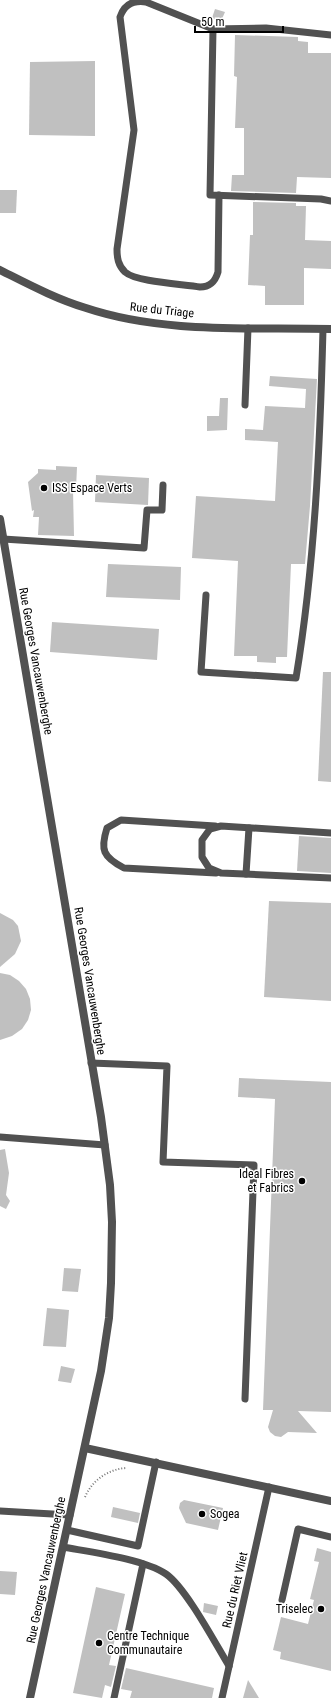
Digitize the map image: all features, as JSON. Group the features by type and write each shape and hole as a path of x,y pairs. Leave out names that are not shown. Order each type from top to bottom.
{"street":[{"name":"Rue du Triage","path":"0,270 64,300 113,316 168,324 248,328 327,329"},
{"name":"Rue Georges Vancauwenberghe","path":"0,519 105,1145 112,1216 111,1294 105,1348 85,1448 30,1698"},
{"path":"85,1448 156,1462 331,1501"}],"lane":[{"path":"220,196 218,272 213,282 209,285 200,287 137,278 125,272 121,268 118,262 117,249 134,130 120,24 121,12 132,1 140,0 213,29 260,28 331,35"},
{"path":"213,29 210,195 322,199 331,201"},
{"path":"245,405 248,328"},
{"path":"206,595 201,672 296,678 305,626 312,561 327,329"},
{"path":"3,539 144,548 146,510 162,510 164,485"},
{"path":"331,833 121,820 107,828 103,842 104,853 112,862 124,868 331,878"},
{"path":"221,826 210,829 202,840 202,857 209,868 221,873"},
{"path":"246,874 249,828"},
{"path":"91,1063 167,1066 164,1162 254,1165 245,1399"},
{"path":"0,1137 105,1145"},
{"path":"67,1530 138,1546 156,1462"},
{"name":"Rue du Riet Vliet","path":"222,1698 269,1487"},
{"path":"0,1511 70,1516"},
{"path":"282,1600 298,1529 331,1537"},
{"path":"63,1547 143,1564 162,1571 177,1584 229,1666"},
{"path":"114,1698 143,1564"}],"path":[{"path":"74,1495 85,1497 91,1486 107,1472 120,1468 133,1468"}],"building":[{"path":"215,9 225,12 221,21 212,18"},
{"path":"235,35 298,37 298,41 308,42 308,53 331,53 331,178 297,177 296,193 231,191 232,175 244,175 244,128 235,128 237,77 234,76"},
{"path":"95,61 95,136 29,135 30,62"},
{"path":"0,190 17,190 16,213 0,213"},
{"path":"253,202 296,203 296,206 306,206 305,240 331,241 331,269 304,268 304,305 265,305 265,286 248,285 250,235 253,235"},
{"path":"270,376 317,379 310,506 305,564 291,564 287,657 276,657 276,663 257,662 257,656 234,656 238,561 192,558 196,496 275,501 278,442 245,440 245,429 263,430 265,406 305,408 306,389 269,386"},
{"path":"220,398 228,398 227,430 207,431 207,416 219,416"},
{"path":"56,466 77,467 76,489 73,490 74,536 38,535 39,517 33,517 34,510 32,511 28,482 38,473 38,469 56,470"},
{"path":"96,475 149,478 148,505 95,502"},
{"path":"108,564 181,567 180,600 106,597"},
{"path":"52,622 159,629 157,660 50,652"},
{"path":"323,672 331,672 331,782 318,781"},
{"path":"299,836 331,838 331,873 297,871"},
{"path":"269,901 331,903 331,1001 264,997"},
{"path":"0,913 13,920 18,926 21,941 15,954 0,967"},
{"path":"0,973 10,975 19,981 26,989 30,999 31,1010 28,1020 22,1029 12,1036 0,1040"},
{"name":"Ideal Fibres et Fabrics","path":"239,1078 331,1082 331,1412 298,1411 317,1433 288,1432 281,1437 275,1436 270,1432 268,1427 273,1410 263,1410 275,1099 238,1097"},
{"path":"5,1149 9,1173 6,1195 10,1201 6,1209 0,1206 0,1150"},
{"path":"64,1268 81,1269 78,1292 62,1291"},
{"path":"47,1308 69,1310 66,1347 43,1346"},
{"path":"61,1366 75,1369 71,1383 58,1381"},
{"name":"Sogea","path":"184,1500 223,1508 218,1530 186,1523 179,1508 180,1503"},
{"path":"113,1507 140,1513 138,1523 111,1517"},
{"name":"Triselec","path":"317,1548 331,1552 331,1671 280,1659 281,1652 273,1650 281,1617 308,1624 314,1600 310,1599 319,1562 314,1561"},
{"path":"0,1571 17,1572 15,1595 0,1594"},
{"name":"Centre Technique Communautaire","path":"96,1587 125,1594 109,1665 116,1666 111,1687 105,1685 102,1698 73,1693"},
{"path":"204,1603 218,1606 216,1615 203,1612"},
{"path":"126,1668 214,1688 212,1698 130,1698 132,1691 121,1689"},
{"path":"248,1680 259,1698 243,1698"}],"place":[{"name":"ISS Espace Verts","path":"44,488"},
{"name":"Ideal Fibres et Fabrics","path":"302,1181"},
{"name":"Sogea","path":"202,1514"},
{"name":"Triselec","path":"321,1609"},
{"name":"Centre Technique Communautaire","path":"99,1643"}]}
